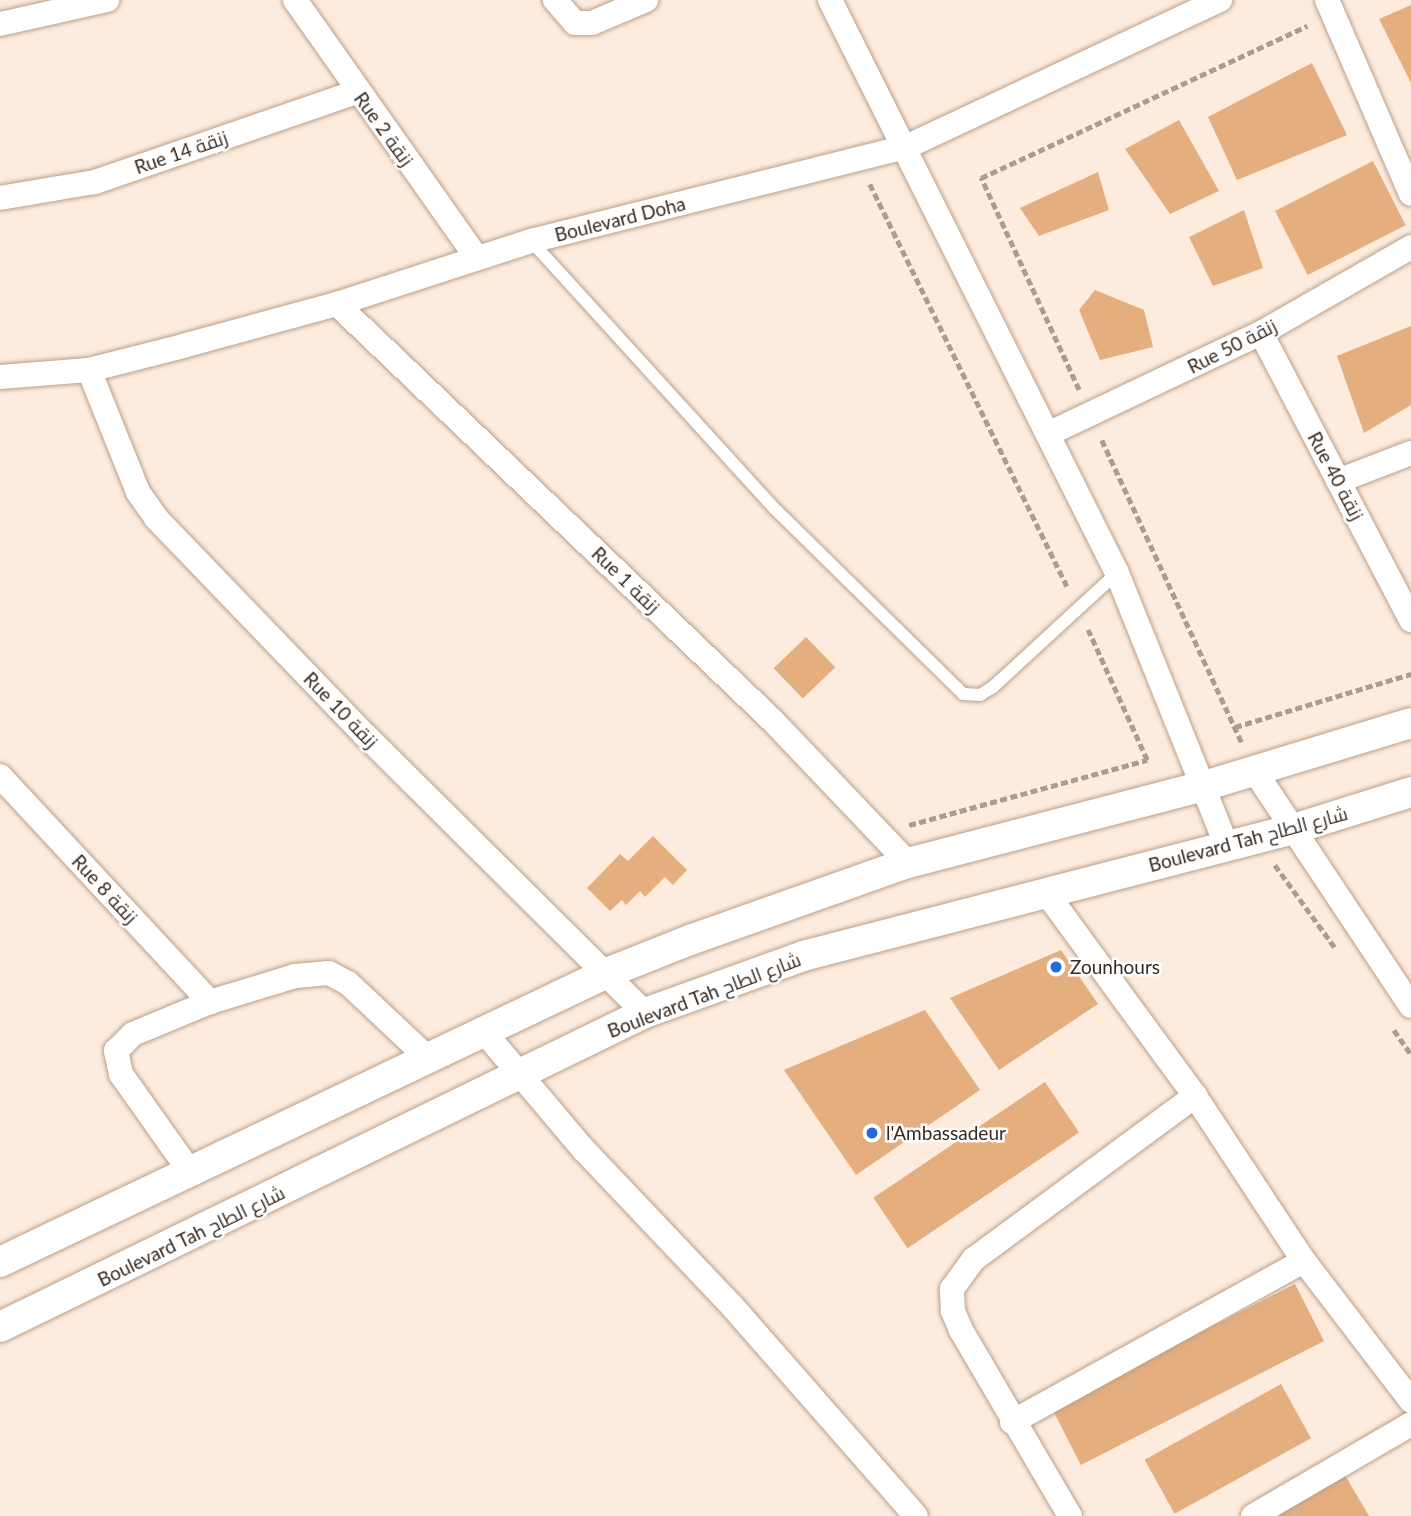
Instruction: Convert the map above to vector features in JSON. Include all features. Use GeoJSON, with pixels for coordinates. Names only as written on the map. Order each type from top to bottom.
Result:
{"type":"FeatureCollection","features":[{"type":"Feature","properties":{"kind":"street"},"geometry":{"type":"LineString","coordinates":[[0,24],[107,0]]}},
{"type":"Feature","properties":{"kind":"street","name":"Rue 2 زنقة"},"geometry":{"type":"LineString","coordinates":[[295,0],[357,92],[476,257]]}},
{"type":"Feature","properties":{"kind":"street"},"geometry":{"type":"LineString","coordinates":[[555,0],[575,23],[592,23],[646,0]]}},
{"type":"Feature","properties":{"kind":"street"},"geometry":{"type":"LineString","coordinates":[[830,0],[906,147],[1116,573],[1227,846]]}},
{"type":"Feature","properties":{"kind":"street","name":"Boulevard Doha"},"geometry":{"type":"LineString","coordinates":[[0,377],[89,370],[337,304],[531,241],[906,147],[1220,0]]}},
{"type":"Feature","properties":{"kind":"street"},"geometry":{"type":"LineString","coordinates":[[1330,7],[1411,194]]}},
{"type":"Feature","properties":{"kind":"street","name":"Rue 14 زنقة"},"geometry":{"type":"LineString","coordinates":[[0,198],[95,182],[357,92]]}},
{"type":"Feature","properties":{"kind":"street","name":"Rue 50 زنقة"},"geometry":{"type":"LineString","coordinates":[[1048,434],[1261,333],[1411,247]]}},
{"type":"Feature","properties":{"kind":"street","name":"Rue 1 زنقة"},"geometry":{"type":"LineString","coordinates":[[337,304],[771,719],[908,863]]}},
{"type":"Feature","properties":{"kind":"street","name":"Rue 40 زنقة"},"geometry":{"type":"LineString","coordinates":[[1261,333],[1411,620]]}},
{"type":"Feature","properties":{"kind":"street","name":"Rue 10 زنقة"},"geometry":{"type":"LineString","coordinates":[[89,370],[138,492],[156,518],[366,736],[645,1013]]}},
{"type":"Feature","properties":{"kind":"street"},"geometry":{"type":"LineString","coordinates":[[1338,481],[1411,453]]}},
{"type":"Feature","properties":{"kind":"street"},"geometry":{"type":"LineString","coordinates":[[0,1262],[430,1060],[607,973],[908,863],[1204,786],[1411,723]]}},
{"type":"Feature","properties":{"kind":"street"},"geometry":{"type":"LineString","coordinates":[[1254,770],[1290,830],[1411,1006]]}},
{"type":"Feature","properties":{"kind":"street","name":"Rue 8 زنقة"},"geometry":{"type":"LineString","coordinates":[[0,776],[210,1002]]}},
{"type":"Feature","properties":{"kind":"street","name":"Boulevard Tah شارع الطاح"},"geometry":{"type":"LineString","coordinates":[[0,1327],[219,1224],[519,1073],[645,1013],[803,956],[1045,891],[1290,830],[1411,792]]}},
{"type":"Feature","properties":{"kind":"street"},"geometry":{"type":"LineString","coordinates":[[1045,891],[1195,1096],[1304,1261],[1411,1401]]}},
{"type":"Feature","properties":{"kind":"street"},"geometry":{"type":"LineString","coordinates":[[191,1173],[126,1083],[116,1051],[133,1034],[210,1002],[295,976],[329,973],[348,983],[430,1060]]}},
{"type":"Feature","properties":{"kind":"street"},"geometry":{"type":"LineString","coordinates":[[485,1033],[916,1516]]}},
{"type":"Feature","properties":{"kind":"street"},"geometry":{"type":"LineString","coordinates":[[1070,1516],[1012,1422],[953,1311],[951,1299],[957,1279],[981,1253],[1195,1096]]}},
{"type":"Feature","properties":{"kind":"street"},"geometry":{"type":"LineString","coordinates":[[1012,1422],[1304,1261]]}},
{"type":"Feature","properties":{"kind":"street"},"geometry":{"type":"LineString","coordinates":[[1253,1516],[1411,1424]]}},
{"type":"Feature","properties":{"kind":"lane"},"geometry":{"type":"LineString","coordinates":[[531,241],[775,509],[956,689],[968,695],[985,692],[1116,573]]}},
{"type":"Feature","properties":{"kind":"path"},"geometry":{"type":"LineString","coordinates":[[1254,770],[981,178],[1330,7]]}},
{"type":"Feature","properties":{"kind":"path"},"geometry":{"type":"LineString","coordinates":[[858,161],[1078,608],[1147,760],[879,833]]}},
{"type":"Feature","properties":{"kind":"path"},"geometry":{"type":"LineString","coordinates":[[1234,727],[1411,674]]}},
{"type":"Feature","properties":{"kind":"building"},"geometry":{"type":"Polygon","coordinates":[[[1411,5],[1411,83],[1379,19],[1411,5]]]}},
{"type":"Feature","properties":{"kind":"building"},"geometry":{"type":"Polygon","coordinates":[[[1312,63],[1347,135],[1237,180],[1208,117],[1312,63]]]}},
{"type":"Feature","properties":{"kind":"building"},"geometry":{"type":"Polygon","coordinates":[[[1179,120],[1219,191],[1170,214],[1125,149],[1179,120]]]}},
{"type":"Feature","properties":{"kind":"building"},"geometry":{"type":"Polygon","coordinates":[[[1373,161],[1406,225],[1308,275],[1275,211],[1373,161]]]}},
{"type":"Feature","properties":{"kind":"building"},"geometry":{"type":"Polygon","coordinates":[[[1098,172],[1109,210],[1039,236],[1020,208],[1098,172]]]}},
{"type":"Feature","properties":{"kind":"building"},"geometry":{"type":"Polygon","coordinates":[[[1244,210],[1263,268],[1213,286],[1189,237],[1244,210]]]}},
{"type":"Feature","properties":{"kind":"building"},"geometry":{"type":"Polygon","coordinates":[[[1095,290],[1144,310],[1153,347],[1100,360],[1079,310],[1095,290]]]}},
{"type":"Feature","properties":{"kind":"building"},"geometry":{"type":"Polygon","coordinates":[[[1411,326],[1411,405],[1364,433],[1337,356],[1411,326]]]}},
{"type":"Feature","properties":{"kind":"building"},"geometry":{"type":"Polygon","coordinates":[[[806,637],[835,667],[803,698],[774,668],[806,637]]]}},
{"type":"Feature","properties":{"kind":"building"},"geometry":{"type":"Polygon","coordinates":[[[653,836],[687,870],[673,885],[665,877],[645,897],[640,891],[626,905],[622,900],[610,911],[587,888],[620,854],[628,861],[653,836]]]}},
{"type":"Feature","properties":{"kind":"building"},"geometry":{"type":"Polygon","coordinates":[[[1061,950],[1098,1004],[999,1070],[950,998],[1061,950]]]}},
{"type":"Feature","properties":{"kind":"building","name":"l'Ambassadeur"},"geometry":{"type":"Polygon","coordinates":[[[925,1010],[980,1090],[856,1175],[784,1070],[925,1010]]]}},
{"type":"Feature","properties":{"kind":"building"},"geometry":{"type":"Polygon","coordinates":[[[1045,1082],[1079,1133],[907,1248],[873,1198],[1045,1082]]]}},
{"type":"Feature","properties":{"kind":"building"},"geometry":{"type":"Polygon","coordinates":[[[1295,1284],[1324,1341],[1081,1465],[1052,1408],[1295,1284]]]}},
{"type":"Feature","properties":{"kind":"building"},"geometry":{"type":"Polygon","coordinates":[[[1281,1384],[1311,1438],[1175,1514],[1145,1460],[1281,1384]]]}},
{"type":"Feature","properties":{"kind":"building"},"geometry":{"type":"Polygon","coordinates":[[[1342,1470],[1369,1516],[1263,1516],[1342,1470]]]}},
{"type":"Feature","properties":{"kind":"place","name":"Zounhours"},"geometry":{"type":"Point","coordinates":[1056,967]}},
{"type":"Feature","properties":{"kind":"place","name":"l'Ambassadeur"},"geometry":{"type":"Point","coordinates":[872,1133]}}]}
